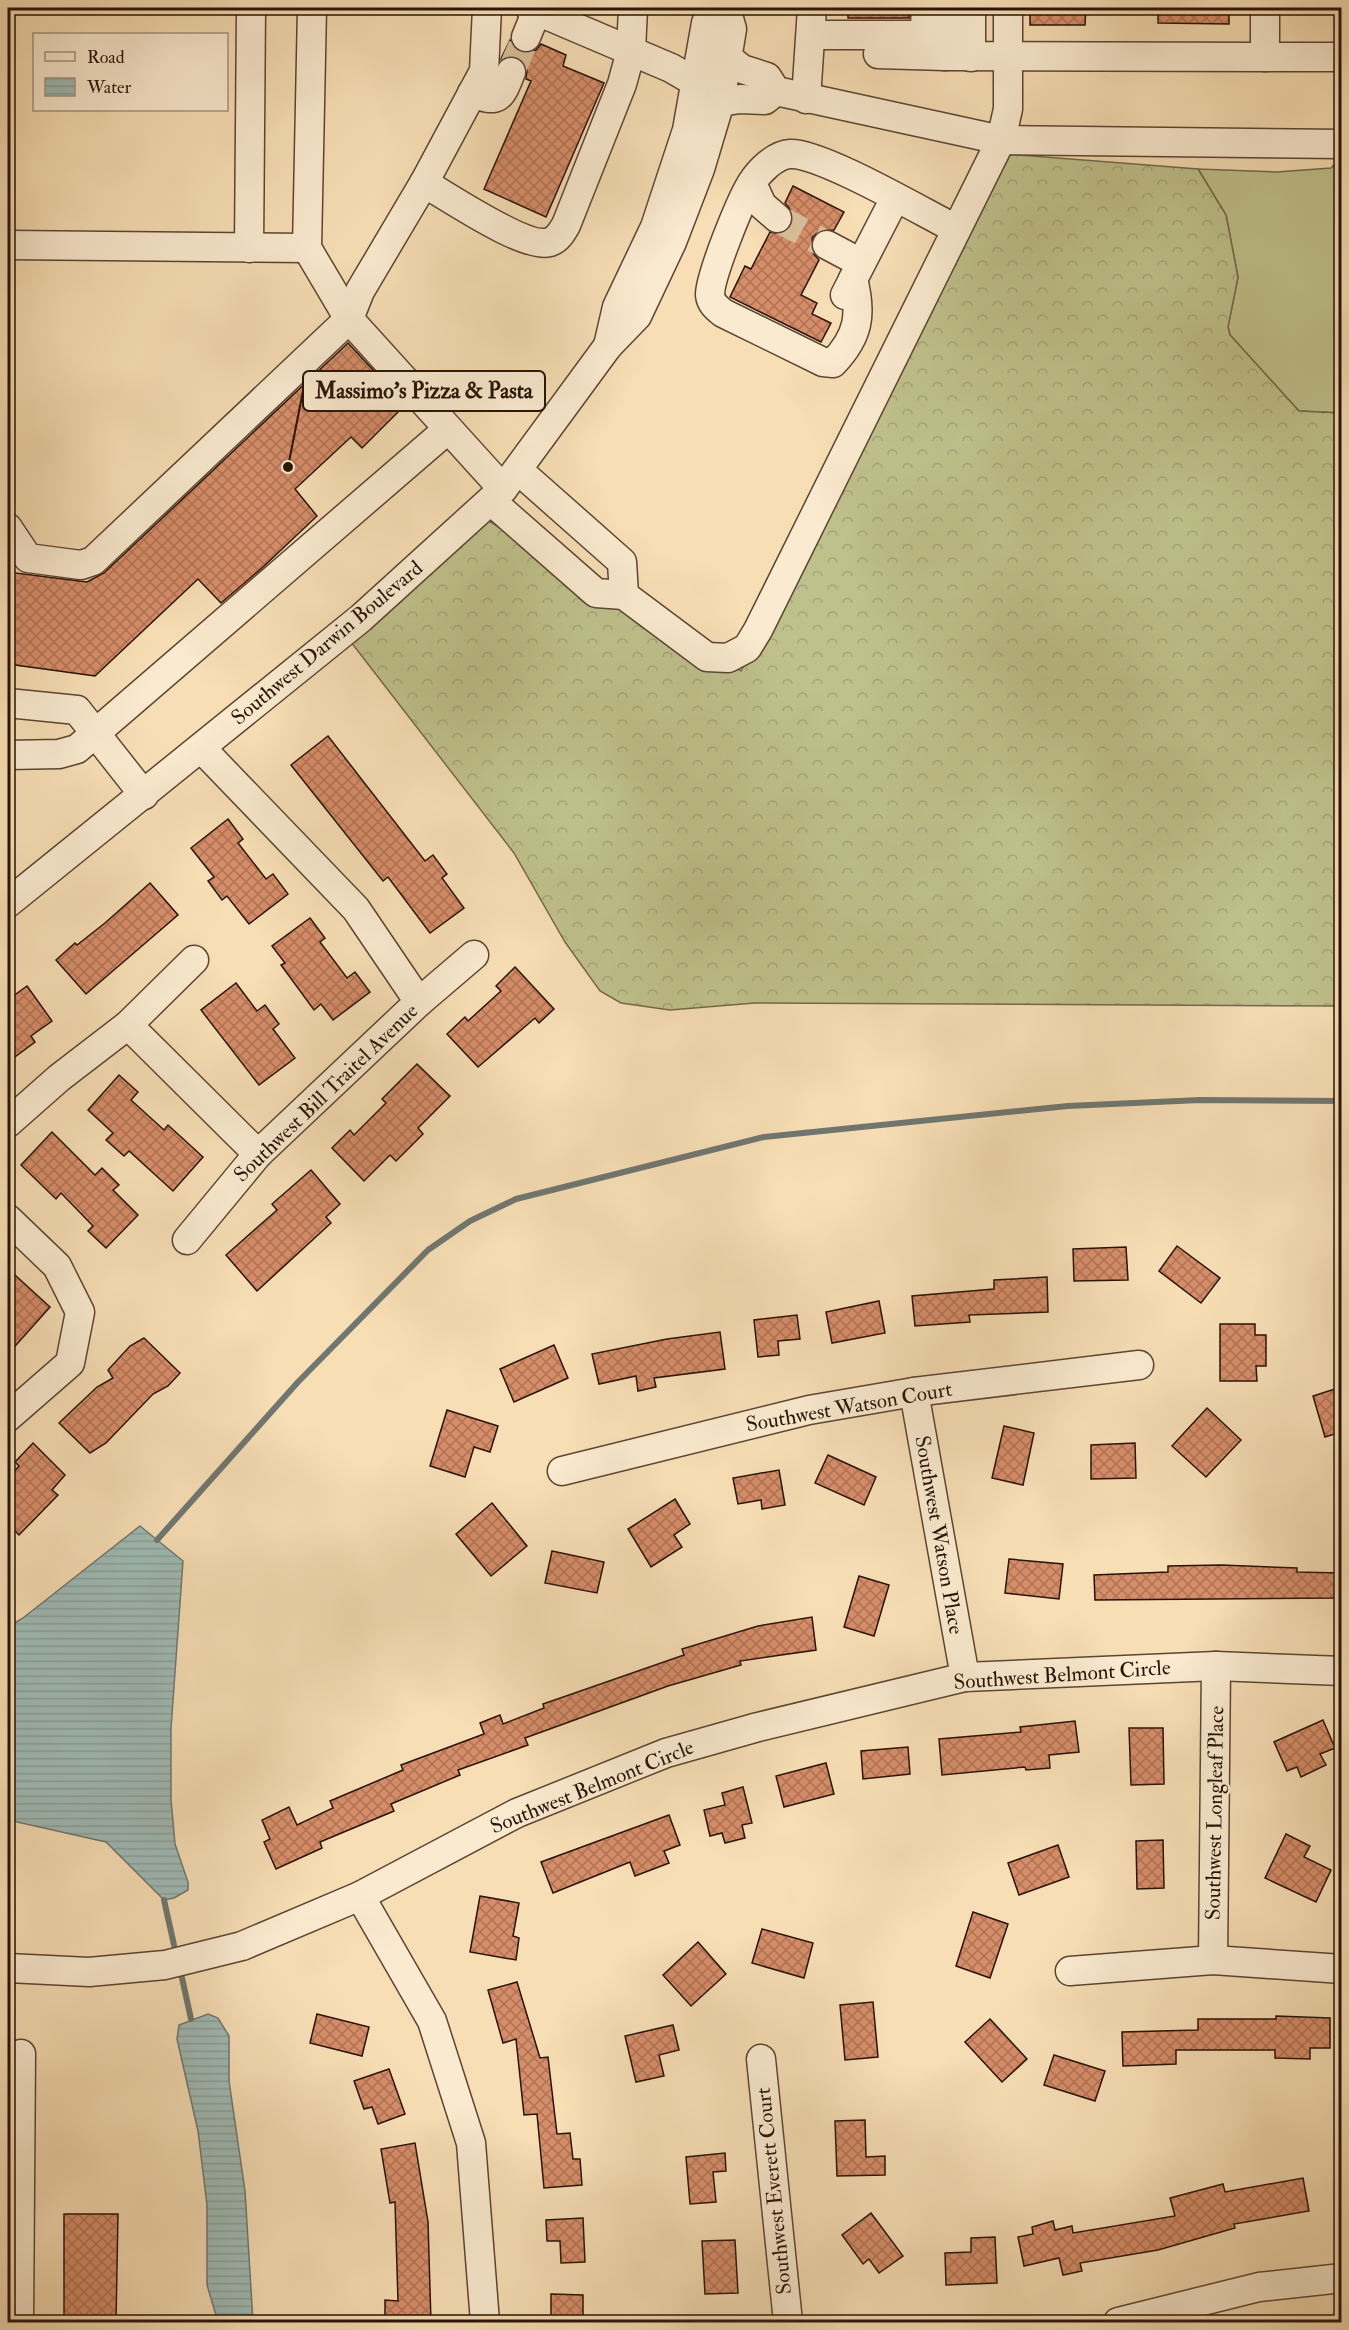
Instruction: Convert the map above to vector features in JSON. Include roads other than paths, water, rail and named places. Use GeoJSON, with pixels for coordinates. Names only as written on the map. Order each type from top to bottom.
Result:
{"type":"FeatureCollection","features":[{"type":"Feature","properties":{"kind":"street"},"geometry":{"type":"LineString","coordinates":[[249,248],[251,8]]}},
{"type":"Feature","properties":{"kind":"street"},"geometry":{"type":"LineString","coordinates":[[312,8],[307,248],[349,320],[447,430],[504,486],[596,593],[624,595],[707,657],[728,658],[747,648],[758,630],[1001,140],[1008,109],[1008,8]]}},
{"type":"Feature","properties":{"kind":"street"},"geometry":{"type":"LineString","coordinates":[[8,528],[28,558],[81,565],[93,561],[349,320],[360,291],[424,183],[484,71],[487,8]]}},
{"type":"Feature","properties":{"kind":"street"},"geometry":{"type":"LineString","coordinates":[[526,37],[535,8],[697,83]]}},
{"type":"Feature","properties":{"kind":"street"},"geometry":{"type":"LineString","coordinates":[[424,183],[524,240],[539,243],[553,241],[566,225],[615,107],[631,51],[633,8]]}},
{"type":"Feature","properties":{"kind":"street","name":"Southwest Darwin Boulevard"},"geometry":{"type":"LineString","coordinates":[[608,346],[617,307],[655,227],[687,130],[706,23],[715,8]]}},
{"type":"Feature","properties":{"kind":"street","name":"Southwest Darwin Boulevard"},"geometry":{"type":"LineString","coordinates":[[8,903],[202,749],[361,618],[504,486],[608,346],[637,316],[672,243],[720,102],[732,29],[726,8]]}},
{"type":"Feature","properties":{"kind":"street"},"geometry":{"type":"LineString","coordinates":[[811,32],[914,35],[921,33],[925,26],[926,8]]}},
{"type":"Feature","properties":{"kind":"street"},"geometry":{"type":"LineString","coordinates":[[946,8],[958,57]]}},
{"type":"Feature","properties":{"kind":"street"},"geometry":{"type":"LineString","coordinates":[[958,57],[971,8]]}},
{"type":"Feature","properties":{"kind":"street"},"geometry":{"type":"LineString","coordinates":[[1265,8],[1265,57]]}},
{"type":"Feature","properties":{"kind":"street"},"geometry":{"type":"LineString","coordinates":[[811,32],[958,57],[1341,57]]}},
{"type":"Feature","properties":{"kind":"street"},"geometry":{"type":"LineString","coordinates":[[806,99],[811,32]]}},
{"type":"Feature","properties":{"kind":"street"},"geometry":{"type":"LineString","coordinates":[[728,58],[742,69],[767,76],[776,91],[1001,140],[1341,144]]}},
{"type":"Feature","properties":{"kind":"street"},"geometry":{"type":"LineString","coordinates":[[472,93],[488,99],[496,98],[501,94],[511,72]]}},
{"type":"Feature","properties":{"kind":"street"},"geometry":{"type":"LineString","coordinates":[[720,102],[740,99],[765,100],[776,91]]}},
{"type":"Feature","properties":{"kind":"street"},"geometry":{"type":"LineString","coordinates":[[827,245],[852,282],[859,301],[859,317],[845,347],[833,363],[823,362],[723,313],[714,306],[710,298],[715,271],[752,183],[782,155],[801,154],[825,162],[956,229]]}},
{"type":"Feature","properties":{"kind":"street"},"geometry":{"type":"LineString","coordinates":[[752,183],[762,205],[777,218]]}},
{"type":"Feature","properties":{"kind":"street"},"geometry":{"type":"LineString","coordinates":[[852,282],[895,198]]}},
{"type":"Feature","properties":{"kind":"street"},"geometry":{"type":"LineString","coordinates":[[8,245],[307,248]]}},
{"type":"Feature","properties":{"kind":"street"},"geometry":{"type":"LineString","coordinates":[[845,347],[887,370]]}},
{"type":"Feature","properties":{"kind":"street"},"geometry":{"type":"LineString","coordinates":[[8,755],[59,754],[77,749],[447,430]]}},
{"type":"Feature","properties":{"kind":"street"},"geometry":{"type":"LineString","coordinates":[[504,486],[622,562],[624,595]]}},
{"type":"Feature","properties":{"kind":"street"},"geometry":{"type":"LineString","coordinates":[[8,703],[76,710],[144,795]]}},
{"type":"Feature","properties":{"kind":"street"},"geometry":{"type":"LineString","coordinates":[[202,749],[356,909],[418,1002]]}},
{"type":"Feature","properties":{"kind":"street","name":"Southwest Bill Traitel Avenue"},"geometry":{"type":"LineString","coordinates":[[187,1240],[258,1154],[418,1002],[474,956]]}},
{"type":"Feature","properties":{"kind":"street"},"geometry":{"type":"LineString","coordinates":[[8,1123],[59,1078],[128,1025],[194,960]]}},
{"type":"Feature","properties":{"kind":"street"},"geometry":{"type":"LineString","coordinates":[[128,1025],[258,1154]]}},
{"type":"Feature","properties":{"kind":"street"},"geometry":{"type":"LineString","coordinates":[[8,1219],[57,1266],[80,1312],[70,1363],[8,1416]]}},
{"type":"Feature","properties":{"kind":"street","name":"Southwest Watson Court"},"geometry":{"type":"LineString","coordinates":[[562,1471],[809,1410],[914,1392],[1139,1365]]}},
{"type":"Feature","properties":{"kind":"street","name":"Southwest Watson Place"},"geometry":{"type":"LineString","coordinates":[[914,1392],[965,1677]]}},
{"type":"Feature","properties":{"kind":"street","name":"Southwest Belmont Circle"},"geometry":{"type":"LineString","coordinates":[[8,1968],[89,1972],[165,1965],[242,1946],[360,1896],[517,1814],[666,1754],[758,1727],[965,1677],[1216,1666],[1341,1671]]}},
{"type":"Feature","properties":{"kind":"street","name":"Southwest Longleaf Place"},"geometry":{"type":"LineString","coordinates":[[1213,1960],[1216,1666]]}},
{"type":"Feature","properties":{"kind":"street"},"geometry":{"type":"LineString","coordinates":[[360,1896],[432,2021],[471,2143],[485,2322]]}},
{"type":"Feature","properties":{"kind":"street"},"geometry":{"type":"LineString","coordinates":[[1070,1971],[1213,1960],[1341,1969]]}},
{"type":"Feature","properties":{"kind":"street"},"geometry":{"type":"LineString","coordinates":[[19,2322],[14,2175],[21,2054]]}},
{"type":"Feature","properties":{"kind":"street","name":"Southwest Everett Court"},"geometry":{"type":"LineString","coordinates":[[761,2059],[788,2322]]}},
{"type":"Feature","properties":{"kind":"street"},"geometry":{"type":"LineString","coordinates":[[1118,2322],[1259,2287],[1341,2278]]}},
{"type":"Feature","properties":{"kind":"water"},"geometry":{"type":"Polygon","coordinates":[[[140,1526],[183,1561],[171,1728],[171,1800],[175,1844],[188,1882],[188,1890],[174,1898],[164,1900],[106,1842],[8,1820],[8,1627],[23,1618],[140,1526]]]}},
{"type":"Feature","properties":{"kind":"water"},"geometry":{"type":"Polygon","coordinates":[[[208,2014],[218,2018],[229,2036],[229,2081],[245,2191],[253,2322],[218,2322],[207,2285],[207,2205],[198,2131],[177,2039],[179,2025],[208,2014]]]}},
{"type":"Feature","properties":{"kind":"waterway"},"geometry":{"type":"LineString","coordinates":[[157,1540],[298,1382],[428,1250],[470,1221],[516,1199],[764,1137],[1068,1106],[1200,1100],[1342,1101]]}},
{"type":"Feature","properties":{"kind":"waterway"},"geometry":{"type":"LineString","coordinates":[[164,1900],[174,1945]]}},
{"type":"Feature","properties":{"kind":"waterway"},"geometry":{"type":"LineString","coordinates":[[182,1978],[191,2019]]}},
{"type":"Feature","properties":{"kind":"tunnel"},"geometry":{"type":"LineString","coordinates":[[511,72],[526,37]]}},
{"type":"Feature","properties":{"kind":"tunnel"},"geometry":{"type":"LineString","coordinates":[[777,218],[827,245]]}},
{"type":"Feature","properties":{"kind":"place","name":"Massimo's Pizza & Pasta"},"geometry":{"type":"Point","coordinates":[288,467]}}]}
